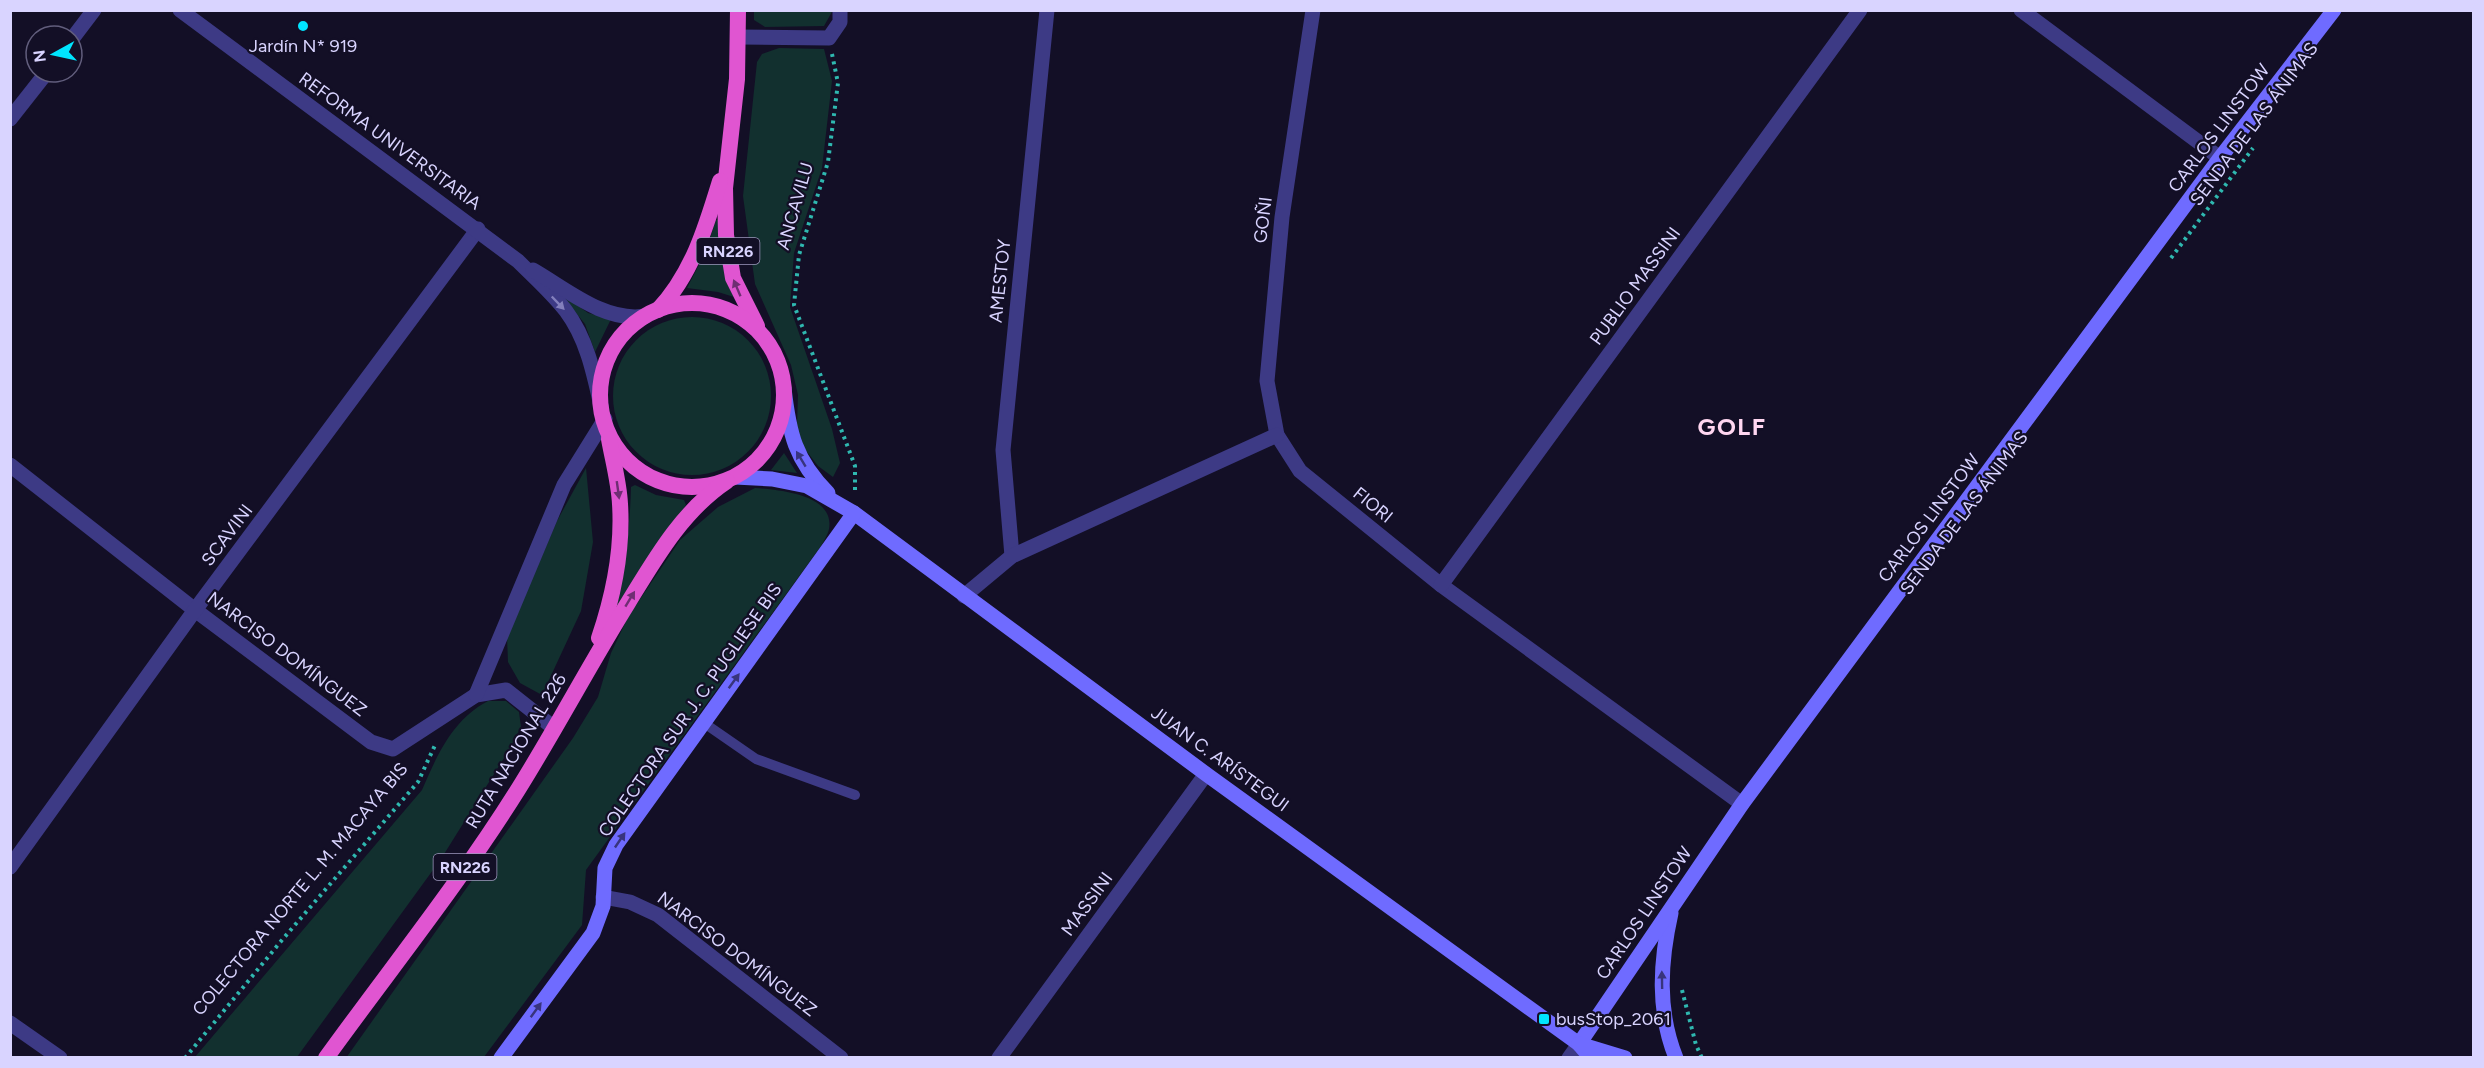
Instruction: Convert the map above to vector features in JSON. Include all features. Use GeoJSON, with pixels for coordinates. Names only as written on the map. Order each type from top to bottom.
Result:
{"type":"FeatureCollection","features":[{"type":"Feature","properties":{"kind":"highway","name":"RUTA NACIONAL 226"},"geometry":{"type":"LineString","coordinates":[[589,667],[610,603],[619,560],[620,503],[605,419],[602,380],[610,354],[625,332],[652,313],[678,286],[710,219],[727,154],[733,117],[739,38],[738,10]]}},
{"type":"Feature","properties":{"kind":"highway","name":"RUTA NACIONAL 226"},"geometry":{"type":"LineString","coordinates":[[326,1058],[519,788],[589,667],[668,540],[707,496],[759,459],[774,438],[782,414],[784,388],[778,362],[740,297],[733,278],[726,235],[727,154]]}},
{"type":"Feature","properties":{"kind":"highway","name":"RUTA NACIONAL 226"},"geometry":{"type":"LineString","coordinates":[[652,313],[681,303],[705,304],[728,310],[748,322],[765,339]]}},
{"type":"Feature","properties":{"kind":"highway","name":"RUTA NACIONAL 226"},"geometry":{"type":"LineString","coordinates":[[605,419],[620,452],[637,469],[658,481],[681,487],[704,487],[731,479]]}},
{"type":"Feature","properties":{"kind":"main road","name":"CARLOS LINSTOW"},"geometry":{"type":"LineString","coordinates":[[1579,1044],[1742,804],[2220,158],[2334,10]]}},
{"type":"Feature","properties":{"kind":"main road","name":"JUAN C. ARÍSTEGUI"},"geometry":{"type":"LineString","coordinates":[[784,388],[789,427],[798,454],[819,484],[838,503]]}},
{"type":"Feature","properties":{"kind":"main road","name":"JUAN C. ARÍSTEGUI"},"geometry":{"type":"LineString","coordinates":[[731,479],[795,483],[807,486],[854,513],[1206,774],[1579,1044]]}},
{"type":"Feature","properties":{"kind":"main road","name":"COLECTORA SUR J. C. PUGLIESE BIS"},"geometry":{"type":"LineString","coordinates":[[501,1058],[593,933],[601,914],[605,868],[610,856],[854,513]]}},
{"type":"Feature","properties":{"kind":"main road"},"geometry":{"type":"LineString","coordinates":[[1673,905],[1663,954],[1661,978],[1666,1029],[1676,1058]]}},
{"type":"Feature","properties":{"kind":"main road"},"geometry":{"type":"LineString","coordinates":[[1579,1044],[1591,1058]]}},
{"type":"Feature","properties":{"kind":"main road"},"geometry":{"type":"LineString","coordinates":[[1579,1044],[1625,1058]]}},
{"type":"Feature","properties":{"kind":"street"},"geometry":{"type":"LineString","coordinates":[[83,24],[94,10]]}},
{"type":"Feature","properties":{"kind":"street","name":"REFORMA UNIVERSITARIA"},"geometry":{"type":"LineString","coordinates":[[180,10],[518,261],[604,310],[631,317],[652,313]]}},
{"type":"Feature","properties":{"kind":"street"},"geometry":{"type":"LineString","coordinates":[[739,38],[829,38],[840,22],[840,10]]}},
{"type":"Feature","properties":{"kind":"street","name":"AMESTOY"},"geometry":{"type":"LineString","coordinates":[[1012,556],[1003,450],[1047,10]]}},
{"type":"Feature","properties":{"kind":"street","name":"GOÑI"},"geometry":{"type":"LineString","coordinates":[[1277,435],[1267,381],[1282,217],[1313,10]]}},
{"type":"Feature","properties":{"kind":"street","name":"PUBLIO MASSINI"},"geometry":{"type":"LineString","coordinates":[[1441,585],[1860,10]]}},
{"type":"Feature","properties":{"kind":"street"},"geometry":{"type":"LineString","coordinates":[[2021,10],[2220,158]]}},
{"type":"Feature","properties":{"kind":"street"},"geometry":{"type":"LineString","coordinates":[[10,119],[37,84]]}},
{"type":"Feature","properties":{"kind":"street","name":"SCAVINI"},"geometry":{"type":"LineString","coordinates":[[10,867],[195,610],[478,230]]}},
{"type":"Feature","properties":{"kind":"street","name":"REFORMA UNIVERSITARIA"},"geometry":{"type":"LineString","coordinates":[[518,261],[566,311],[576,327],[592,365],[605,419]]}},
{"type":"Feature","properties":{"kind":"street"},"geometry":{"type":"LineString","coordinates":[[476,695],[564,485],[605,419]]}},
{"type":"Feature","properties":{"kind":"street"},"geometry":{"type":"LineString","coordinates":[[964,596],[1012,556],[1277,435]]}},
{"type":"Feature","properties":{"kind":"street","name":"FIORI"},"geometry":{"type":"LineString","coordinates":[[1277,435],[1300,471],[1441,585],[1742,804]]}},
{"type":"Feature","properties":{"kind":"street","name":"NARCISO DOMÍNGUEZ"},"geometry":{"type":"LineString","coordinates":[[10,465],[195,610],[371,742],[393,749],[476,695],[506,690],[554,728]]}},
{"type":"Feature","properties":{"kind":"street","name":"MASSINI"},"geometry":{"type":"LineString","coordinates":[[999,1058],[1206,774]]}},
{"type":"Feature","properties":{"kind":"street","name":"NARCISO DOMÍNGUEZ"},"geometry":{"type":"LineString","coordinates":[[603,897],[630,902],[658,915],[841,1058]]}},
{"type":"Feature","properties":{"kind":"street"},"geometry":{"type":"LineString","coordinates":[[10,1023],[60,1058]]}},
{"type":"Feature","properties":{"kind":"street","name":"CARLOS LINSTOW"},"geometry":{"type":"LineString","coordinates":[[1569,1058],[1579,1044]]}},
{"type":"Feature","properties":{"kind":"lane"},"geometry":{"type":"LineString","coordinates":[[704,723],[756,759],[855,795]]}},
{"type":"Feature","properties":{"kind":"path","name":"ANCAVILU"},"geometry":{"type":"LineString","coordinates":[[829,38],[838,83],[828,162],[799,255],[794,305],[855,466],[854,513]]}},
{"type":"Feature","properties":{"kind":"path","name":"SENDA DE LAS ÁNIMAS"},"geometry":{"type":"LineString","coordinates":[[2169,261],[2255,145]]}},
{"type":"Feature","properties":{"kind":"path","name":"COLECTORA NORTE L. M. MACAYA BIS"},"geometry":{"type":"LineString","coordinates":[[185,1058],[282,940],[418,782],[437,740]]}},
{"type":"Feature","properties":{"kind":"path"},"geometry":{"type":"LineString","coordinates":[[1680,984],[1696,1045],[1702,1058]]}},
{"type":"Feature","properties":{"kind":"green space"},"geometry":{"type":"Polygon","coordinates":[[[833,10],[824,26],[765,27],[754,20],[754,11],[833,10]]]}},
{"type":"Feature","properties":{"kind":"green space"},"geometry":{"type":"Polygon","coordinates":[[[779,48],[824,49],[832,81],[822,168],[794,253],[790,307],[832,429],[840,463],[833,477],[818,466],[801,444],[797,425],[798,395],[791,365],[755,284],[743,196],[757,62],[762,54],[779,48]]]}},
{"type":"Feature","properties":{"kind":"green space"},"geometry":{"type":"Polygon","coordinates":[[[716,220],[720,220],[724,272],[734,297],[718,292],[687,288],[705,253],[716,220]]]}},
{"type":"Feature","properties":{"kind":"green space"},"geometry":{"type":"Polygon","coordinates":[[[560,293],[588,313],[611,319],[595,352],[585,324],[560,293]]]}},
{"type":"Feature","properties":{"kind":"green space"},"geometry":{"type":"Polygon","coordinates":[[[692,317],[722,323],[736,330],[748,340],[758,352],[765,366],[771,396],[765,426],[758,440],[748,452],[736,462],[722,469],[692,475],[662,469],[648,462],[636,452],[626,440],[619,426],[613,396],[619,366],[626,352],[636,340],[648,330],[662,323],[692,317]]]}},
{"type":"Feature","properties":{"kind":"green space"},"geometry":{"type":"Polygon","coordinates":[[[784,453],[797,473],[771,470],[784,453]]]}},
{"type":"Feature","properties":{"kind":"green space"},"geometry":{"type":"Polygon","coordinates":[[[586,468],[593,542],[581,611],[542,695],[520,683],[508,662],[507,637],[557,521],[586,468]]]}},
{"type":"Feature","properties":{"kind":"green space"},"geometry":{"type":"Polygon","coordinates":[[[635,485],[656,495],[684,500],[686,505],[655,547],[618,606],[615,604],[626,546],[631,487],[635,485]]]}},
{"type":"Feature","properties":{"kind":"green space"},"geometry":{"type":"Polygon","coordinates":[[[755,488],[777,490],[814,501],[823,508],[828,517],[828,533],[821,546],[586,870],[582,925],[484,1057],[346,1058],[573,738],[598,697],[611,653],[628,617],[680,540],[718,507],[755,488]]]}},
{"type":"Feature","properties":{"kind":"green space"},"geometry":{"type":"Polygon","coordinates":[[[488,701],[506,701],[519,712],[521,727],[509,750],[441,859],[297,1057],[195,1057],[422,790],[440,751],[456,728],[465,718],[488,701]]]}},
{"type":"Feature","properties":{"kind":"place","name":"Jardín N* 919"},"geometry":{"type":"Point","coordinates":[303,26]}},
{"type":"Feature","properties":{"kind":"place","name":"busStop_2061"},"geometry":{"type":"Point","coordinates":[1544,1019]}},
{"type":"Feature","properties":{"kind":"district","name":"GOLF"},"geometry":{"type":"Point","coordinates":[1732,427]}}]}
